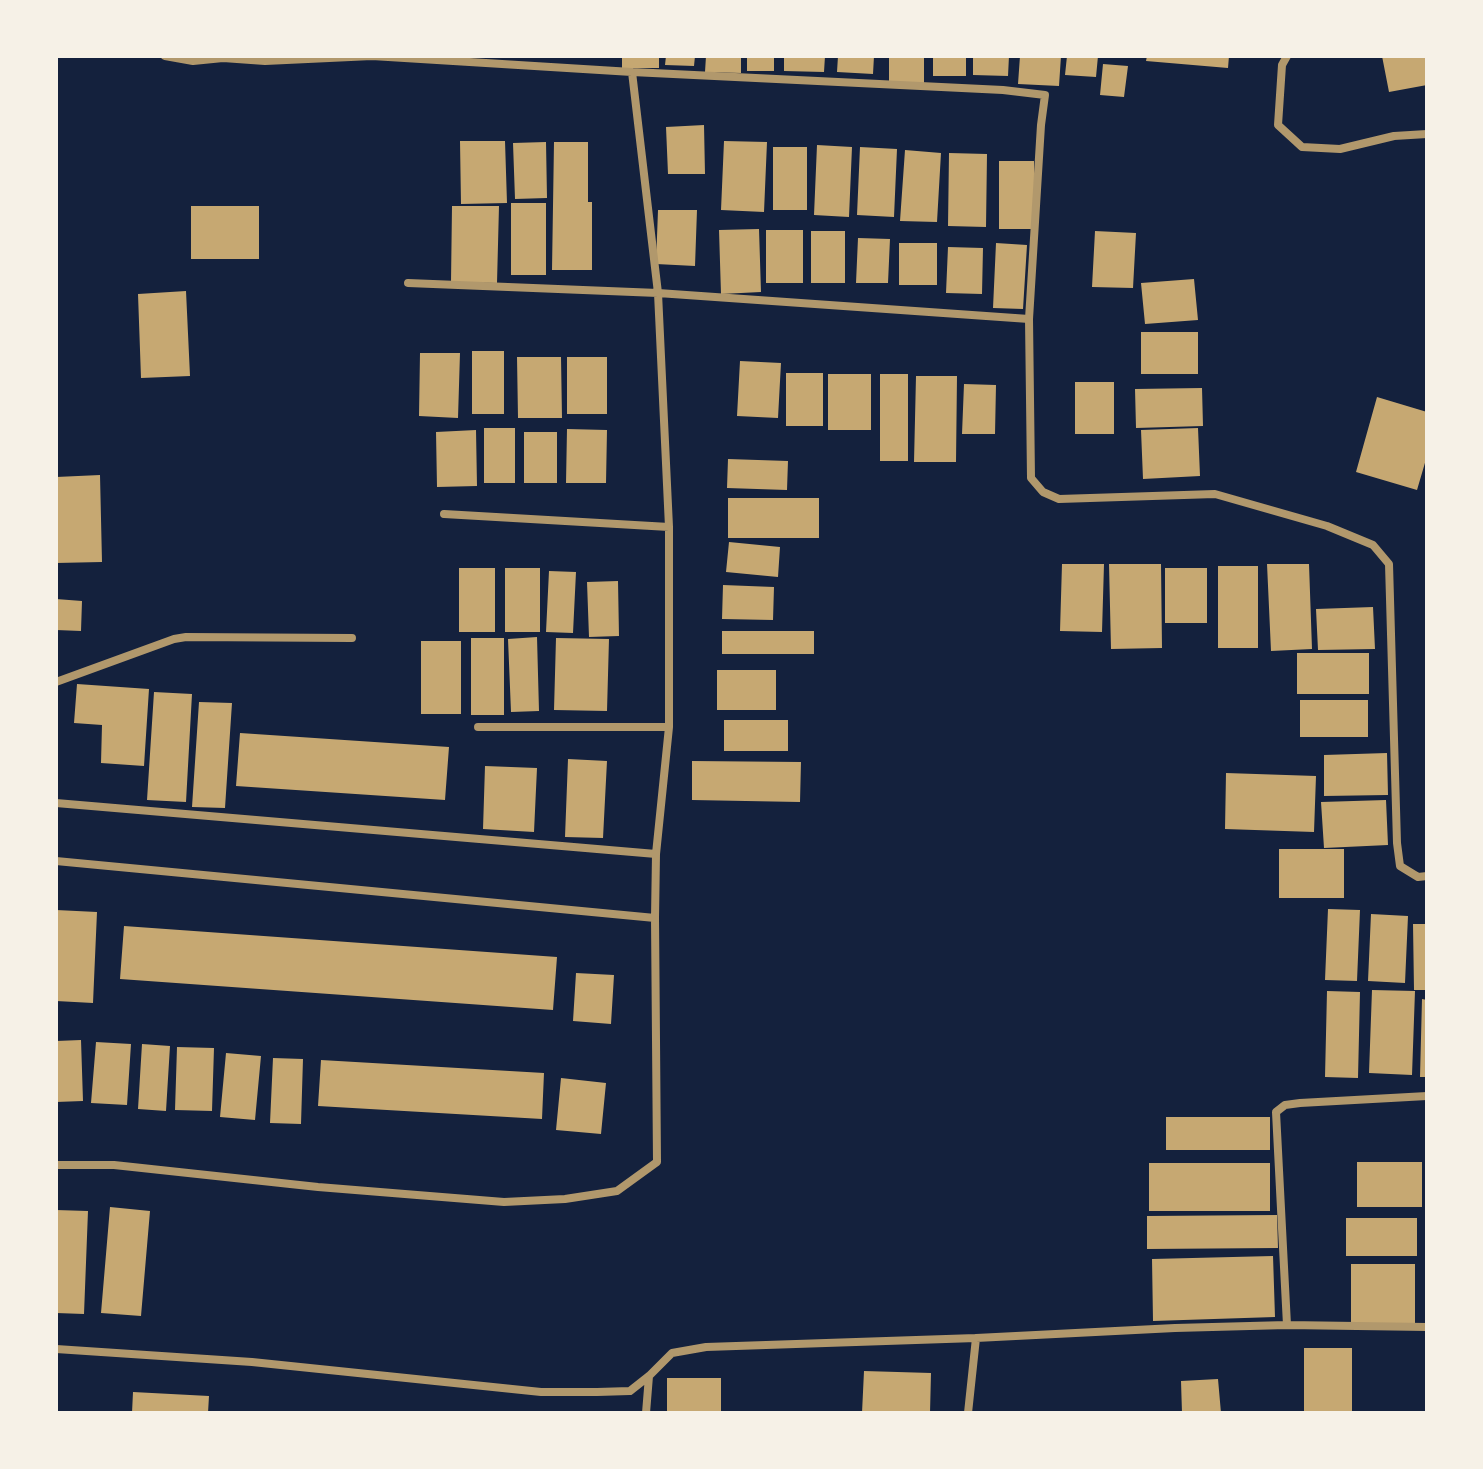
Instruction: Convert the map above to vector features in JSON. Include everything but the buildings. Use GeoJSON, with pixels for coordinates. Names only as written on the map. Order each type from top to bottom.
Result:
{"type":"FeatureCollection","features":[{"type":"Feature","properties":{"kind":"street"},"geometry":{"type":"LineString","coordinates":[[165,56],[193,61],[372,56],[1003,90],[1045,95],[1029,319],[1031,478],[1043,492],[1059,499],[1215,494],[1327,526],[1373,545],[1389,564],[1400,866],[1418,877],[1427,876]]}},
{"type":"Feature","properties":{"kind":"street"},"geometry":{"type":"LineString","coordinates":[[1287,56],[1282,65],[1278,125],[1302,147],[1340,149],[1394,136],[1427,134]]}},
{"type":"Feature","properties":{"kind":"street"},"geometry":{"type":"LineString","coordinates":[[56,1165],[114,1165],[318,1187],[504,1202],[565,1199],[617,1191],[657,1162],[656,854],[669,727],[669,527],[658,293],[632,72]]}},
{"type":"Feature","properties":{"kind":"street"},"geometry":{"type":"LineString","coordinates":[[408,283],[658,293],[1029,319]]}},
{"type":"Feature","properties":{"kind":"street"},"geometry":{"type":"LineString","coordinates":[[444,514],[669,527]]}},
{"type":"Feature","properties":{"kind":"street"},"geometry":{"type":"LineString","coordinates":[[56,682],[186,637],[352,638]]}},
{"type":"Feature","properties":{"kind":"street"},"geometry":{"type":"LineString","coordinates":[[478,727],[669,727]]}},
{"type":"Feature","properties":{"kind":"street"},"geometry":{"type":"LineString","coordinates":[[56,803],[656,854]]}},
{"type":"Feature","properties":{"kind":"street"},"geometry":{"type":"LineString","coordinates":[[56,861],[655,918]]}},
{"type":"Feature","properties":{"kind":"street"},"geometry":{"type":"LineString","coordinates":[[1287,1325],[1276,1112],[1285,1105],[1300,1103],[1427,1096]]}},
{"type":"Feature","properties":{"kind":"street"},"geometry":{"type":"LineString","coordinates":[[56,1349],[252,1362],[541,1392],[630,1391],[672,1353],[706,1347],[1175,1328],[1287,1325],[1427,1327]]}},
{"type":"Feature","properties":{"kind":"street"},"geometry":{"type":"LineString","coordinates":[[968,1413],[976,1338]]}},
{"type":"Feature","properties":{"kind":"street"},"geometry":{"type":"LineString","coordinates":[[646,1413],[649,1376]]}}]}
